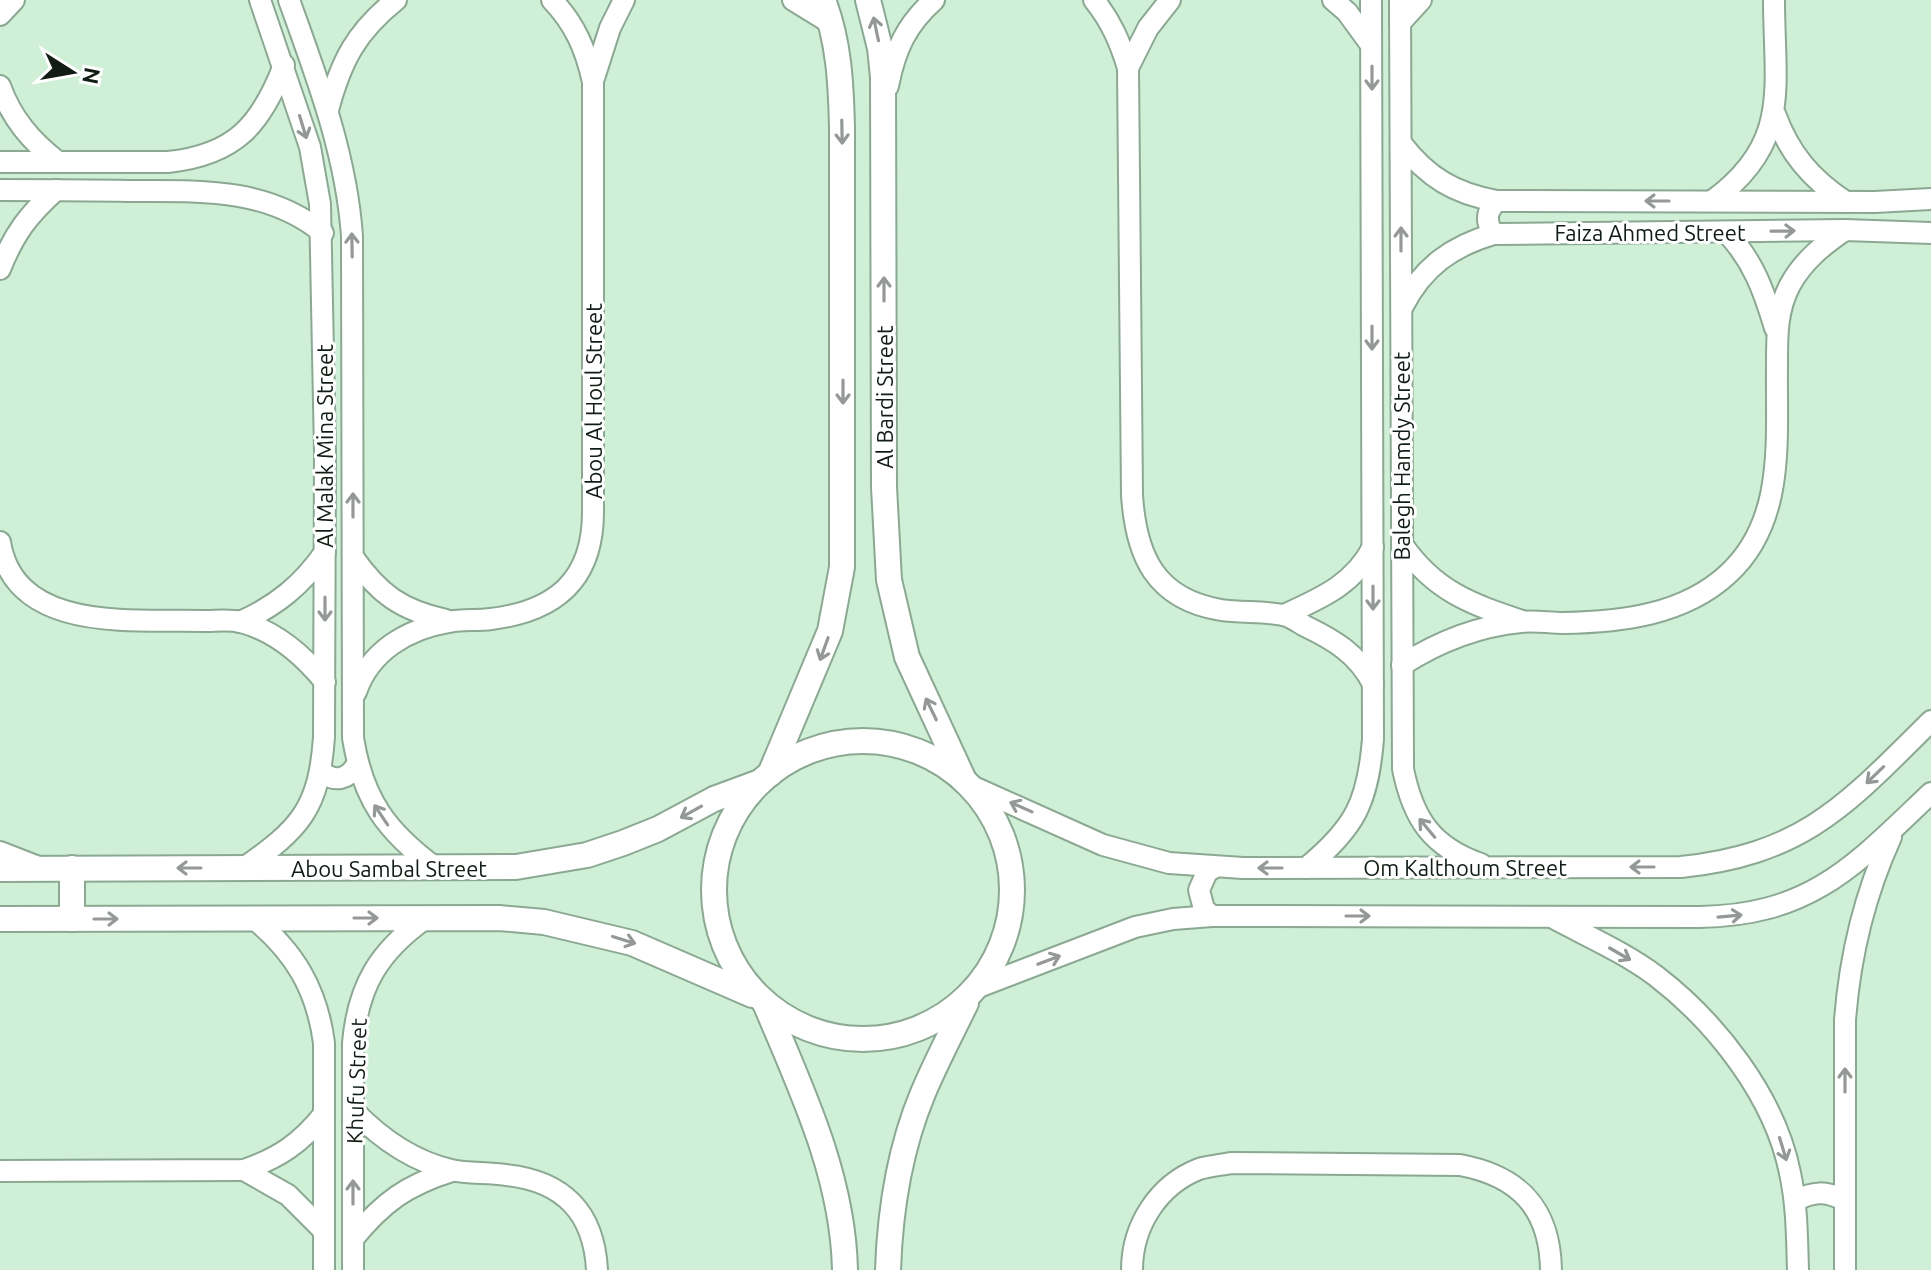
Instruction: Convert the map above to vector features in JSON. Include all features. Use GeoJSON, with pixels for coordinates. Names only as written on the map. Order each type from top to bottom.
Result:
{"type":"FeatureCollection","features":[{"type":"Feature","properties":{"kind":"street"},"geometry":{"type":"LineString","coordinates":[[0,15],[14,0]]}},
{"type":"Feature","properties":{"kind":"street","name":"Al Malak Mina Street"},"geometry":{"type":"LineString","coordinates":[[289,0],[328,110],[345,172],[352,236],[353,738],[357,764],[365,788],[385,822],[412,850],[436,868]]}},
{"type":"Feature","properties":{"kind":"street"},"geometry":{"type":"LineString","coordinates":[[328,110],[336,78],[350,48],[370,22],[396,0]]}},
{"type":"Feature","properties":{"kind":"street","name":"Abou Al Houl Street"},"geometry":{"type":"LineString","coordinates":[[353,700],[362,675],[377,655],[399,639],[450,621],[489,619],[541,607],[561,594],[578,576],[588,554],[593,521],[593,82],[577,33],[552,0]]}},
{"type":"Feature","properties":{"kind":"street","name":"Abou Al Houl Street"},"geometry":{"type":"LineString","coordinates":[[593,82],[610,28],[624,0]]}},
{"type":"Feature","properties":{"kind":"street"},"geometry":{"type":"LineString","coordinates":[[793,0],[832,24]]}},
{"type":"Feature","properties":{"kind":"street","name":"Al Bardi Street"},"geometry":{"type":"LineString","coordinates":[[766,777],[819,663],[830,631],[841,578],[841,86],[832,24],[823,0]]}},
{"type":"Feature","properties":{"kind":"street","name":"Al Bardi Street"},"geometry":{"type":"LineString","coordinates":[[868,0],[880,48],[884,106],[884,487],[889,580],[907,657],[965,782]]}},
{"type":"Feature","properties":{"kind":"street"},"geometry":{"type":"LineString","coordinates":[[884,106],[894,56],[903,35],[934,0]]}},
{"type":"Feature","properties":{"kind":"street"},"geometry":{"type":"LineString","coordinates":[[1094,0],[1107,16],[1128,68],[1132,495],[1139,545],[1151,569],[1170,589],[1193,602],[1217,609],[1284,615],[1341,645],[1366,670],[1373,684]]}},
{"type":"Feature","properties":{"kind":"street"},"geometry":{"type":"LineString","coordinates":[[1128,68],[1148,28],[1170,0]]}},
{"type":"Feature","properties":{"kind":"street"},"geometry":{"type":"LineString","coordinates":[[1333,0],[1347,12],[1372,46]]}},
{"type":"Feature","properties":{"kind":"street","name":"Balegh Hamdy Street"},"geometry":{"type":"LineString","coordinates":[[1306,868],[1330,849],[1350,825],[1360,807],[1371,771],[1371,0]]}},
{"type":"Feature","properties":{"kind":"street","name":"Balegh Hamdy Street"},"geometry":{"type":"LineString","coordinates":[[1400,0],[1403,769],[1409,797],[1421,822],[1440,843],[1465,858],[1493,867]]}},
{"type":"Feature","properties":{"kind":"street"},"geometry":{"type":"LineString","coordinates":[[1400,23],[1421,0]]}},
{"type":"Feature","properties":{"kind":"street"},"geometry":{"type":"LineString","coordinates":[[1774,0],[1775,114],[1795,156],[1826,189],[1846,202]]}},
{"type":"Feature","properties":{"kind":"street","name":"Al Malak Mina Street"},"geometry":{"type":"LineString","coordinates":[[242,869],[287,836],[303,818],[314,796],[322,772],[325,682],[323,233],[313,161],[284,65],[259,1]]}},
{"type":"Feature","properties":{"kind":"street"},"geometry":{"type":"LineString","coordinates":[[0,162],[168,162],[196,159],[221,149],[244,134],[262,114],[284,65]]}},
{"type":"Feature","properties":{"kind":"street"},"geometry":{"type":"LineString","coordinates":[[0,86],[19,126],[37,146],[58,162]]}},
{"type":"Feature","properties":{"kind":"street"},"geometry":{"type":"LineString","coordinates":[[1712,201],[1735,185],[1753,164],[1775,114]]}},
{"type":"Feature","properties":{"kind":"street","name":"Faiza Ahmed Street"},"geometry":{"type":"LineString","coordinates":[[1401,143],[1432,177],[1463,193],[1497,201],[1875,202],[1931,199]]}},
{"type":"Feature","properties":{"kind":"street"},"geometry":{"type":"LineString","coordinates":[[168,162],[177,166],[182,174],[181,184],[174,191]]}},
{"type":"Feature","properties":{"kind":"street"},"geometry":{"type":"LineString","coordinates":[[0,190],[228,192],[255,198],[306,219],[323,233]]}},
{"type":"Feature","properties":{"kind":"street"},"geometry":{"type":"LineString","coordinates":[[0,269],[19,229],[56,190]]}},
{"type":"Feature","properties":{"kind":"street"},"geometry":{"type":"LineString","coordinates":[[1494,234],[1487,221],[1488,213],[1497,201]]}},
{"type":"Feature","properties":{"kind":"street"},"geometry":{"type":"LineString","coordinates":[[1875,202],[1881,213],[1875,230]]}},
{"type":"Feature","properties":{"kind":"street"},"geometry":{"type":"LineString","coordinates":[[1402,665],[1420,653],[1461,635],[1522,621],[1597,622],[1671,609],[1702,594],[1729,574],[1750,549],[1760,530],[1773,489],[1777,336],[1781,309],[1790,285],[1804,264],[1821,246],[1845,230]]}},
{"type":"Feature","properties":{"kind":"street","name":"Faiza Ahmed Street"},"geometry":{"type":"LineString","coordinates":[[1401,310],[1412,287],[1428,268],[1448,252],[1494,234],[1845,230],[1931,233]]}},
{"type":"Feature","properties":{"kind":"street"},"geometry":{"type":"LineString","coordinates":[[1726,232],[1754,267],[1777,336]]}},
{"type":"Feature","properties":{"kind":"street"},"geometry":{"type":"LineString","coordinates":[[843,249],[884,250]]}},
{"type":"Feature","properties":{"kind":"street"},"geometry":{"type":"LineString","coordinates":[[1372,371],[1401,370]]}},
{"type":"Feature","properties":{"kind":"street"},"geometry":{"type":"LineString","coordinates":[[0,542],[14,576],[32,596],[55,609],[93,617],[240,622],[279,639],[296,651],[325,682]]}},
{"type":"Feature","properties":{"kind":"street"},"geometry":{"type":"LineString","coordinates":[[1402,544],[1414,562],[1446,590],[1465,601],[1522,621]]}},
{"type":"Feature","properties":{"kind":"street"},"geometry":{"type":"LineString","coordinates":[[1284,615],[1343,586],[1360,568],[1373,547]]}},
{"type":"Feature","properties":{"kind":"street"},"geometry":{"type":"LineString","coordinates":[[240,622],[288,594],[312,571],[325,552]]}},
{"type":"Feature","properties":{"kind":"street","name":"Abou Al Houl Street"},"geometry":{"type":"LineString","coordinates":[[353,557],[370,581],[393,601],[421,615],[450,621]]}},
{"type":"Feature","properties":{"kind":"street","name":"Om Kalthoum Street"},"geometry":{"type":"LineString","coordinates":[[965,782],[1103,845],[1169,863],[1306,868],[1681,867],[1750,855],[1818,825],[1842,807],[1931,721]]}},
{"type":"Feature","properties":{"kind":"street"},"geometry":{"type":"LineString","coordinates":[[1373,739],[1390,745],[1402,738]]}},
{"type":"Feature","properties":{"kind":"street"},"geometry":{"type":"LineString","coordinates":[[845,1270],[841,1220],[821,1139],[762,1001],[722,940],[715,906],[715,872],[724,838],[740,807],[766,777],[799,755],[833,744],[868,741],[914,751],[935,760],[965,782],[985,805],[999,830],[1008,856],[1012,884],[1004,939],[992,965],[973,991],[922,1095],[904,1152],[892,1218],[888,1270]]}},
{"type":"Feature","properties":{"kind":"street"},"geometry":{"type":"LineString","coordinates":[[322,772],[332,779],[339,779],[350,774],[357,764]]}},
{"type":"Feature","properties":{"kind":"street","name":"Abou Sambal Street"},"geometry":{"type":"LineString","coordinates":[[0,869],[516,867],[587,855],[658,829],[714,799],[766,777]]}},
{"type":"Feature","properties":{"kind":"street"},"geometry":{"type":"LineString","coordinates":[[0,919],[499,918],[544,922],[588,930],[660,954],[762,1001],[791,1022],[821,1034],[853,1040],[875,1039],[917,1030],[946,1015],[973,991],[1135,927],[1173,919],[1212,916],[1727,917],[1778,907],[1827,885],[1849,870],[1931,793]]}},
{"type":"Feature","properties":{"kind":"street"},"geometry":{"type":"LineString","coordinates":[[1845,1270],[1845,1020],[1848,980],[1865,902],[1895,828]]}},
{"type":"Feature","properties":{"kind":"street"},"geometry":{"type":"LineString","coordinates":[[0,852],[44,869]]}},
{"type":"Feature","properties":{"kind":"street"},"geometry":{"type":"LineString","coordinates":[[1212,916],[1204,909],[1199,890],[1207,872],[1215,867]]}},
{"type":"Feature","properties":{"kind":"street"},"geometry":{"type":"LineString","coordinates":[[72,868],[72,919]]}},
{"type":"Feature","properties":{"kind":"street","name":"Khufu Street"},"geometry":{"type":"LineString","coordinates":[[253,918],[289,952],[303,973],[321,1019],[324,1043],[324,1270]]}},
{"type":"Feature","properties":{"kind":"street","name":"Khufu Street"},"geometry":{"type":"LineString","coordinates":[[353,1270],[353,1043],[359,1006],[373,971],[388,950],[426,918]]}},
{"type":"Feature","properties":{"kind":"street"},"geometry":{"type":"LineString","coordinates":[[1552,918],[1654,975],[1686,1001],[1714,1031],[1757,1088],[1771,1115],[1790,1171],[1795,1201],[1798,1270]]}},
{"type":"Feature","properties":{"kind":"street"},"geometry":{"type":"LineString","coordinates":[[324,1043],[328,1035],[341,1031],[349,1035],[353,1043]]}},
{"type":"Feature","properties":{"kind":"street"},"geometry":{"type":"LineString","coordinates":[[353,1110],[374,1131],[424,1161],[452,1171],[507,1175],[556,1189],[572,1202],[585,1219],[593,1239],[597,1270]]}},
{"type":"Feature","properties":{"kind":"street"},"geometry":{"type":"LineString","coordinates":[[0,1171],[244,1170],[291,1149],[324,1114]]}},
{"type":"Feature","properties":{"kind":"street"},"geometry":{"type":"LineString","coordinates":[[1132,1270],[1137,1233],[1151,1205],[1173,1183],[1201,1169],[1231,1163],[1460,1165],[1488,1170],[1514,1184],[1534,1205],[1546,1230],[1551,1270]]}},
{"type":"Feature","properties":{"kind":"street"},"geometry":{"type":"LineString","coordinates":[[244,1170],[288,1195],[324,1231]]}},
{"type":"Feature","properties":{"kind":"street"},"geometry":{"type":"LineString","coordinates":[[353,1239],[372,1215],[396,1195],[423,1180],[452,1171]]}},
{"type":"Feature","properties":{"kind":"street"},"geometry":{"type":"LineString","coordinates":[[1795,1201],[1820,1192],[1844,1200]]}}]}
